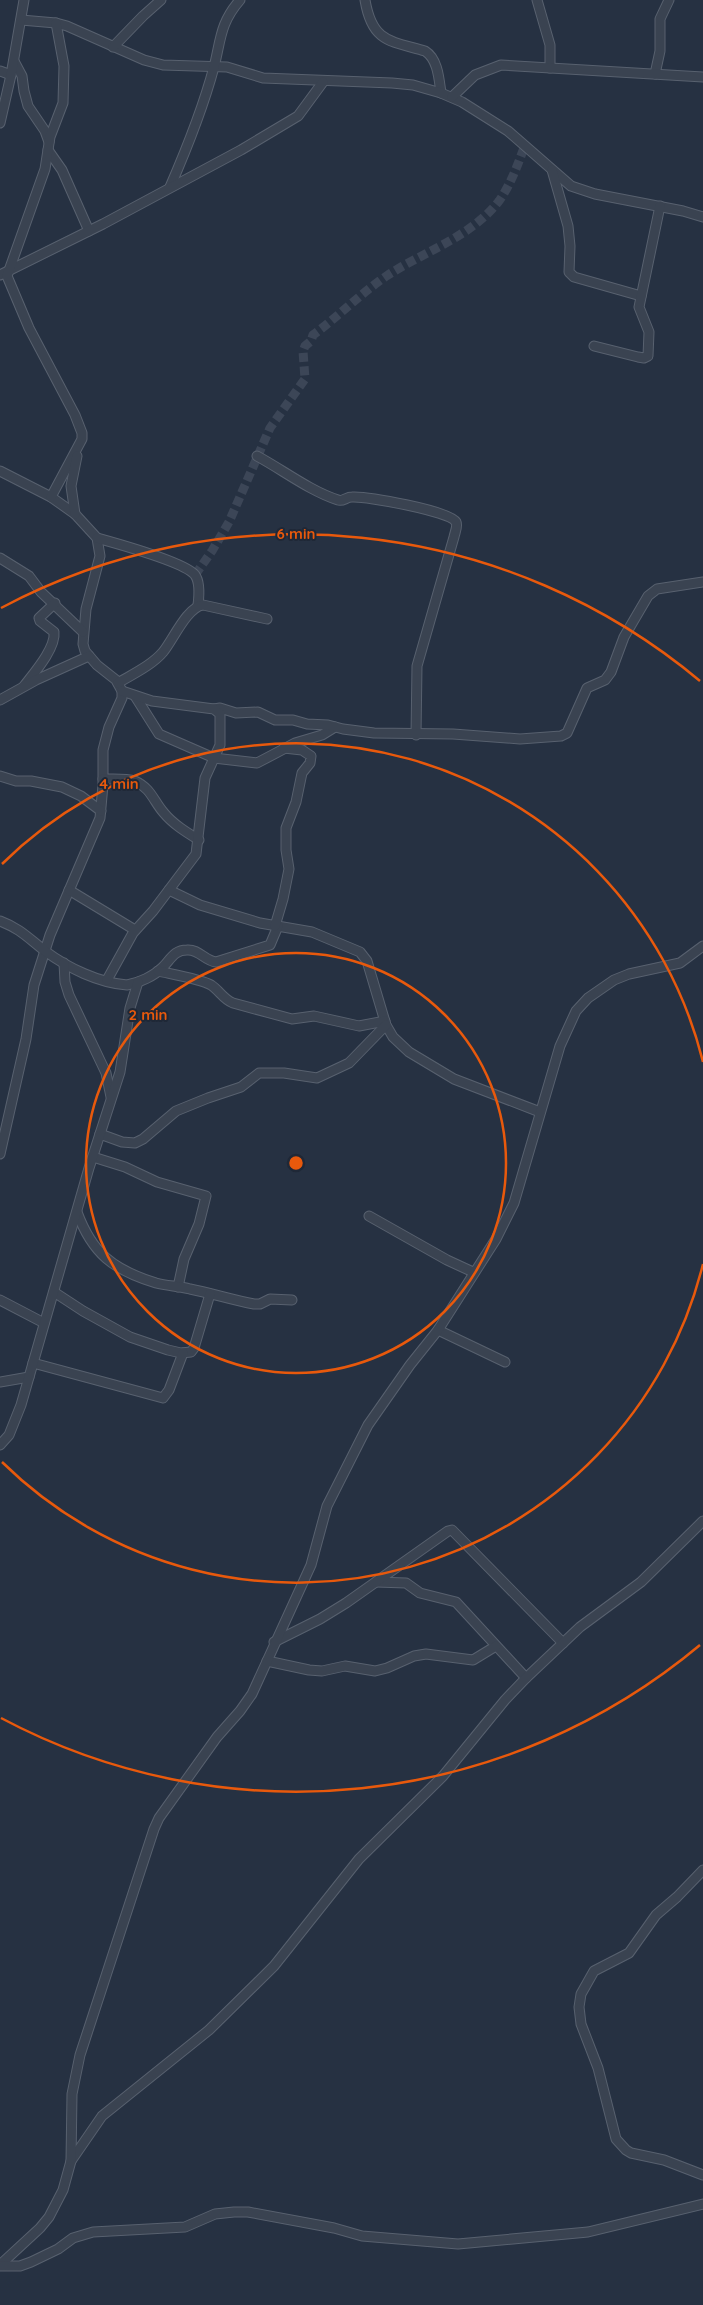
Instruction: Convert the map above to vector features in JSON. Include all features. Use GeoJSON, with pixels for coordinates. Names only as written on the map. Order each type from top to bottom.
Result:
{"type":"FeatureCollection","features":[{"type":"Feature","properties":{"kind":"street"},"geometry":{"type":"LineString","coordinates":[[0,123],[14,61],[24,0]]}},
{"type":"Feature","properties":{"kind":"street"},"geometry":{"type":"LineString","coordinates":[[113,46],[161,0]]}},
{"type":"Feature","properties":{"kind":"street"},"geometry":{"type":"LineString","coordinates":[[170,187],[188,145],[214,66],[224,22],[240,0]]}},
{"type":"Feature","properties":{"kind":"street"},"geometry":{"type":"LineString","coordinates":[[365,0],[372,24],[383,38],[431,54],[439,78],[441,92]]}},
{"type":"Feature","properties":{"kind":"street"},"geometry":{"type":"LineString","coordinates":[[537,0],[550,46],[550,68]]}},
{"type":"Feature","properties":{"kind":"street"},"geometry":{"type":"LineString","coordinates":[[655,74],[660,51],[660,19],[669,0]]}},
{"type":"Feature","properties":{"kind":"street"},"geometry":{"type":"LineString","coordinates":[[21,20],[56,23],[155,63],[187,66],[227,66],[263,78],[323,82],[392,83],[413,85],[441,92],[508,131],[571,186],[613,199],[660,206],[701,216]]}},
{"type":"Feature","properties":{"kind":"street"},"geometry":{"type":"LineString","coordinates":[[56,23],[62,49],[63,103],[48,146],[69,182],[89,230]]}},
{"type":"Feature","properties":{"kind":"street"},"geometry":{"type":"LineString","coordinates":[[4,273],[43,178],[47,165],[48,146],[45,131],[28,106],[21,74],[14,61]]}},
{"type":"Feature","properties":{"kind":"street"},"geometry":{"type":"LineString","coordinates":[[452,97],[475,75],[501,65],[703,77]]}},
{"type":"Feature","properties":{"kind":"street"},"geometry":{"type":"LineString","coordinates":[[0,71],[11,75]]}},
{"type":"Feature","properties":{"kind":"street"},"geometry":{"type":"LineString","coordinates":[[4,273],[221,162],[298,116],[323,82]]}},
{"type":"Feature","properties":{"kind":"street"},"geometry":{"type":"LineString","coordinates":[[552,170],[568,226],[570,246],[569,272],[574,277],[641,296]]}},
{"type":"Feature","properties":{"kind":"street"},"geometry":{"type":"LineString","coordinates":[[594,346],[647,358],[650,343],[649,332],[639,307],[656,236],[660,206]]}},
{"type":"Feature","properties":{"kind":"street"},"geometry":{"type":"LineString","coordinates":[[4,273],[17,303],[75,415],[82,434],[71,486],[75,514]]}},
{"type":"Feature","properties":{"kind":"street"},"geometry":{"type":"LineString","coordinates":[[51,497],[79,446]]}},
{"type":"Feature","properties":{"kind":"street"},"geometry":{"type":"LineString","coordinates":[[257,456],[306,485],[339,500],[353,497],[418,507],[447,515],[457,524],[417,666],[416,735]]}},
{"type":"Feature","properties":{"kind":"street"},"geometry":{"type":"LineString","coordinates":[[0,471],[51,497],[75,514],[97,538],[168,561],[190,571],[196,578],[198,605],[162,654],[120,687]]}},
{"type":"Feature","properties":{"kind":"street"},"geometry":{"type":"LineString","coordinates":[[97,538],[100,556],[86,609],[83,644],[89,656],[120,687],[135,696],[152,701],[214,709],[220,708],[236,713],[258,712],[275,720],[291,720],[351,730],[416,735],[452,734],[520,739],[564,735],[587,688],[608,676],[624,637],[648,596],[658,589],[703,582]]}},
{"type":"Feature","properties":{"kind":"street"},"geometry":{"type":"LineString","coordinates":[[0,558],[29,576],[42,592],[83,632]]}},
{"type":"Feature","properties":{"kind":"street"},"geometry":{"type":"LineString","coordinates":[[24,686],[41,663],[54,638],[54,632],[40,621],[39,618],[55,603]]}},
{"type":"Feature","properties":{"kind":"street"},"geometry":{"type":"LineString","coordinates":[[198,605],[267,619]]}},
{"type":"Feature","properties":{"kind":"street"},"geometry":{"type":"LineString","coordinates":[[0,700],[24,686],[89,656]]}},
{"type":"Feature","properties":{"kind":"street"},"geometry":{"type":"LineString","coordinates":[[0,1154],[26,1039],[34,985],[45,951],[101,811],[104,740],[108,727],[122,702],[120,687]]}},
{"type":"Feature","properties":{"kind":"street"},"geometry":{"type":"LineString","coordinates":[[135,696],[159,734],[214,758],[255,764],[299,741],[322,735],[336,727]]}},
{"type":"Feature","properties":{"kind":"street"},"geometry":{"type":"LineString","coordinates":[[107,980],[136,930],[196,854],[205,778],[220,745],[220,714],[214,709]]}},
{"type":"Feature","properties":{"kind":"street"},"geometry":{"type":"LineString","coordinates":[[0,922],[20,930],[45,951],[76,970],[127,985],[138,982],[158,971],[174,953],[180,951],[190,949],[216,962],[270,945],[289,869],[286,850],[286,828],[296,802],[302,773],[310,764],[311,756],[302,750],[284,748]]}},
{"type":"Feature","properties":{"kind":"street"},"geometry":{"type":"LineString","coordinates":[[0,776],[16,781],[31,781],[62,787],[72,791],[101,811]]}},
{"type":"Feature","properties":{"kind":"street"},"geometry":{"type":"LineString","coordinates":[[103,778],[131,780],[142,786],[152,794],[163,813],[172,822],[198,840]]}},
{"type":"Feature","properties":{"kind":"street"},"geometry":{"type":"LineString","coordinates":[[70,890],[136,930]]}},
{"type":"Feature","properties":{"kind":"street"},"geometry":{"type":"LineString","coordinates":[[169,890],[200,905],[276,926],[312,932],[363,954],[372,976],[385,1023],[393,1037],[409,1052],[446,1074],[487,1093],[540,1112]]}},
{"type":"Feature","properties":{"kind":"street"},"geometry":{"type":"LineString","coordinates":[[0,2266],[50,2217],[63,2190],[71,2161],[72,2094],[80,2055],[159,1818],[217,1737],[252,1694],[274,1642],[311,1565],[328,1506],[368,1425],[410,1365],[438,1330],[503,1227],[514,1203],[563,1035],[581,1005],[614,980],[629,974],[680,963],[703,946]]}},
{"type":"Feature","properties":{"kind":"street"},"geometry":{"type":"LineString","coordinates":[[64,963],[65,982],[69,995],[106,1073],[111,1102]]}},
{"type":"Feature","properties":{"kind":"street"},"geometry":{"type":"LineString","coordinates":[[158,971],[204,982],[214,987],[224,999],[233,1003],[292,1019],[314,1016],[354,1025],[385,1023]]}},
{"type":"Feature","properties":{"kind":"street"},"geometry":{"type":"LineString","coordinates":[[0,1445],[9,1435],[16,1422],[92,1157],[111,1102],[123,1058],[129,1014],[138,982]]}},
{"type":"Feature","properties":{"kind":"street"},"geometry":{"type":"LineString","coordinates":[[100,1134],[134,1143],[144,1139],[176,1112],[208,1098],[241,1087],[259,1073],[284,1073],[317,1078],[349,1063],[385,1023]]}},
{"type":"Feature","properties":{"kind":"street"},"geometry":{"type":"LineString","coordinates":[[92,1157],[125,1167],[157,1182],[206,1196],[199,1224],[184,1259],[178,1286]]}},
{"type":"Feature","properties":{"kind":"street"},"geometry":{"type":"LineString","coordinates":[[76,1212],[89,1239],[106,1260],[126,1271],[157,1283],[178,1286],[254,1304],[260,1304],[270,1298],[292,1300]]}},
{"type":"Feature","properties":{"kind":"street"},"geometry":{"type":"LineString","coordinates":[[369,1216],[447,1260],[473,1272]]}},
{"type":"Feature","properties":{"kind":"street"},"geometry":{"type":"LineString","coordinates":[[54,1292],[130,1337],[183,1353],[193,1350],[210,1294]]}},
{"type":"Feature","properties":{"kind":"street"},"geometry":{"type":"LineString","coordinates":[[0,1300],[44,1323]]}},
{"type":"Feature","properties":{"kind":"street"},"geometry":{"type":"LineString","coordinates":[[438,1330],[505,1362]]}},
{"type":"Feature","properties":{"kind":"street"},"geometry":{"type":"LineString","coordinates":[[33,1363],[163,1398],[169,1390],[183,1353]]}},
{"type":"Feature","properties":{"kind":"street"},"geometry":{"type":"LineString","coordinates":[[0,1382],[29,1378]]}},
{"type":"Feature","properties":{"kind":"street"},"geometry":{"type":"LineString","coordinates":[[71,2161],[102,2116],[209,2030],[274,1966],[359,1859],[443,1776],[505,1700],[526,1678],[580,1627],[641,1582],[703,1521]]}},
{"type":"Feature","properties":{"kind":"street"},"geometry":{"type":"LineString","coordinates":[[274,1642],[320,1619],[452,1530],[563,1643]]}},
{"type":"Feature","properties":{"kind":"street"},"geometry":{"type":"LineString","coordinates":[[376,1582],[406,1583],[420,1593],[456,1602],[526,1678]]}},
{"type":"Feature","properties":{"kind":"street"},"geometry":{"type":"LineString","coordinates":[[267,1661],[309,1670],[322,1671],[345,1666],[374,1671],[387,1668],[414,1656],[426,1654],[473,1660],[496,1646]]}},
{"type":"Feature","properties":{"kind":"street"},"geometry":{"type":"LineString","coordinates":[[703,1870],[677,1897],[656,1915],[629,1952],[594,1971],[581,1994],[579,2007],[581,2024],[598,2068],[616,2139],[626,2150],[664,2160],[703,2175]]}},
{"type":"Feature","properties":{"kind":"street"},"geometry":{"type":"LineString","coordinates":[[0,2266],[14,2267],[31,2262],[58,2249],[73,2238],[93,2232],[185,2227],[215,2214],[234,2212],[248,2212],[334,2228],[362,2236],[458,2244],[588,2232],[703,2204]]}},
{"type":"Feature","properties":{"kind":"tunnel"},"geometry":{"type":"LineString","coordinates":[[195,575],[229,522],[270,428],[305,379],[303,351],[313,335],[388,275],[461,234],[488,214],[507,188],[525,145]]}}]}
